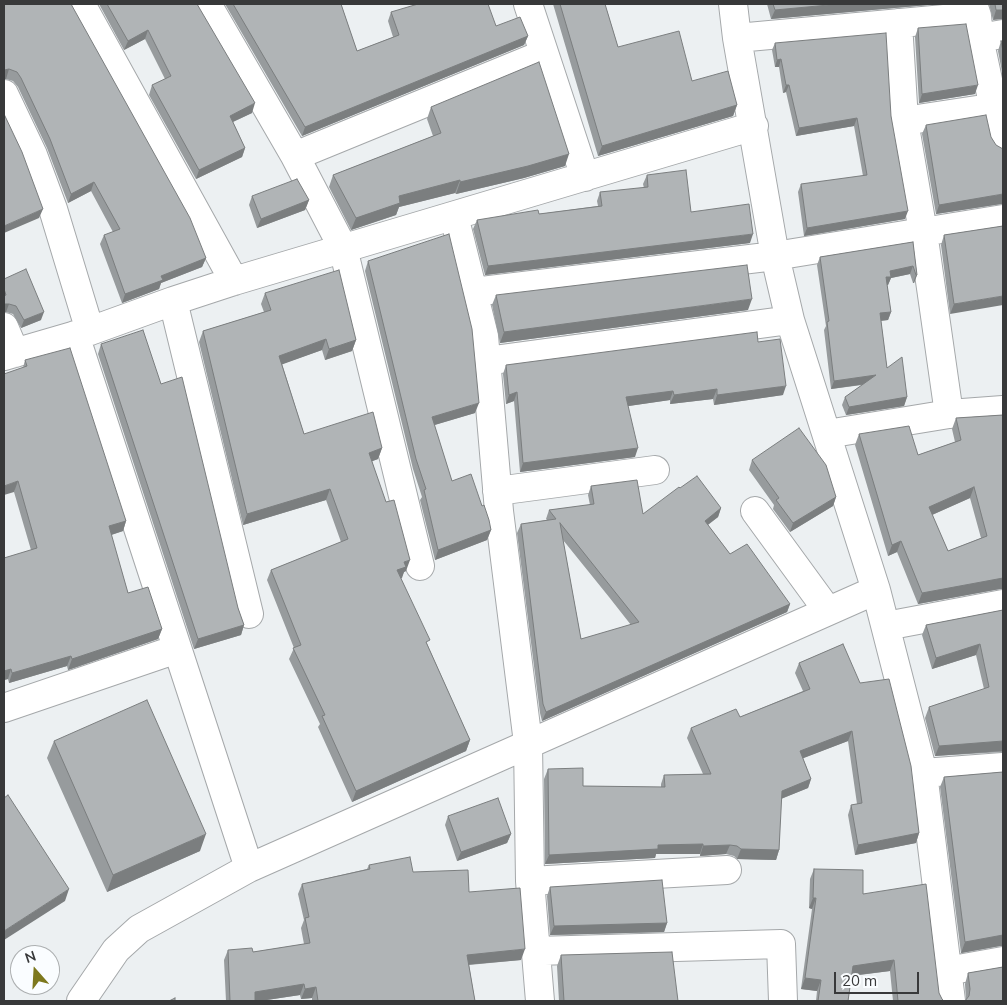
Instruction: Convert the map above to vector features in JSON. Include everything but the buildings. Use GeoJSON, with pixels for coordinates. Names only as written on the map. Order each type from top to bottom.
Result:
{"type":"FeatureCollection","features":[{"type":"Feature","properties":{"kind":"street"},"geometry":{"type":"LineString","coordinates":[[81,4],[234,281]]}},
{"type":"Feature","properties":{"kind":"street"},"geometry":{"type":"LineString","coordinates":[[207,4],[295,156],[343,248],[420,566]]}},
{"type":"Feature","properties":{"kind":"street"},"geometry":{"type":"LineString","coordinates":[[528,4],[585,177]]}},
{"type":"Feature","properties":{"kind":"street"},"geometry":{"type":"LineString","coordinates":[[733,4],[737,38],[754,126],[775,256],[790,320],[876,590],[923,773],[951,1001]]}},
{"type":"Feature","properties":{"kind":"street"},"geometry":{"type":"LineString","coordinates":[[737,38],[898,23],[983,23],[999,107],[1003,143]]}},
{"type":"Feature","properties":{"kind":"street"},"geometry":{"type":"LineString","coordinates":[[898,23],[904,121],[923,232],[949,414]]}},
{"type":"Feature","properties":{"kind":"street"},"geometry":{"type":"LineString","coordinates":[[295,156],[544,54]]}},
{"type":"Feature","properties":{"kind":"street"},"geometry":{"type":"LineString","coordinates":[[4,94],[32,155],[53,209],[82,333],[178,649],[249,868]]}},
{"type":"Feature","properties":{"kind":"street"},"geometry":{"type":"LineString","coordinates":[[904,121],[999,107]]}},
{"type":"Feature","properties":{"kind":"street"},"geometry":{"type":"LineString","coordinates":[[4,327],[9,354],[82,333],[234,281],[754,126]]}},
{"type":"Feature","properties":{"kind":"street"},"geometry":{"type":"LineString","coordinates":[[454,216],[484,336],[497,491],[528,744],[530,880],[540,1001]]}},
{"type":"Feature","properties":{"kind":"street"},"geometry":{"type":"LineString","coordinates":[[473,292],[775,256],[1003,220]]}},
{"type":"Feature","properties":{"kind":"street"},"geometry":{"type":"LineString","coordinates":[[173,301],[249,614]]}},
{"type":"Feature","properties":{"kind":"street"},"geometry":{"type":"LineString","coordinates":[[486,361],[790,320]]}},
{"type":"Feature","properties":{"kind":"street"},"geometry":{"type":"LineString","coordinates":[[827,434],[949,414],[1003,410]]}},
{"type":"Feature","properties":{"kind":"street"},"geometry":{"type":"LineString","coordinates":[[497,491],[655,470]]}},
{"type":"Feature","properties":{"kind":"street"},"geometry":{"type":"LineString","coordinates":[[756,511],[828,611]]}},
{"type":"Feature","properties":{"kind":"street"},"geometry":{"type":"LineString","coordinates":[[81,1001],[116,950],[139,929],[249,868],[876,590]]}},
{"type":"Feature","properties":{"kind":"street"},"geometry":{"type":"LineString","coordinates":[[886,626],[1003,604]]}},
{"type":"Feature","properties":{"kind":"street"},"geometry":{"type":"LineString","coordinates":[[4,708],[178,649]]}},
{"type":"Feature","properties":{"kind":"street"},"geometry":{"type":"LineString","coordinates":[[923,773],[1003,767]]}},
{"type":"Feature","properties":{"kind":"street"},"geometry":{"type":"LineString","coordinates":[[530,880],[727,870]]}},
{"type":"Feature","properties":{"kind":"street"},"geometry":{"type":"LineString","coordinates":[[536,951],[781,944],[783,1001]]}},
{"type":"Feature","properties":{"kind":"street"},"geometry":{"type":"LineString","coordinates":[[948,971],[1003,961]]}}]}
